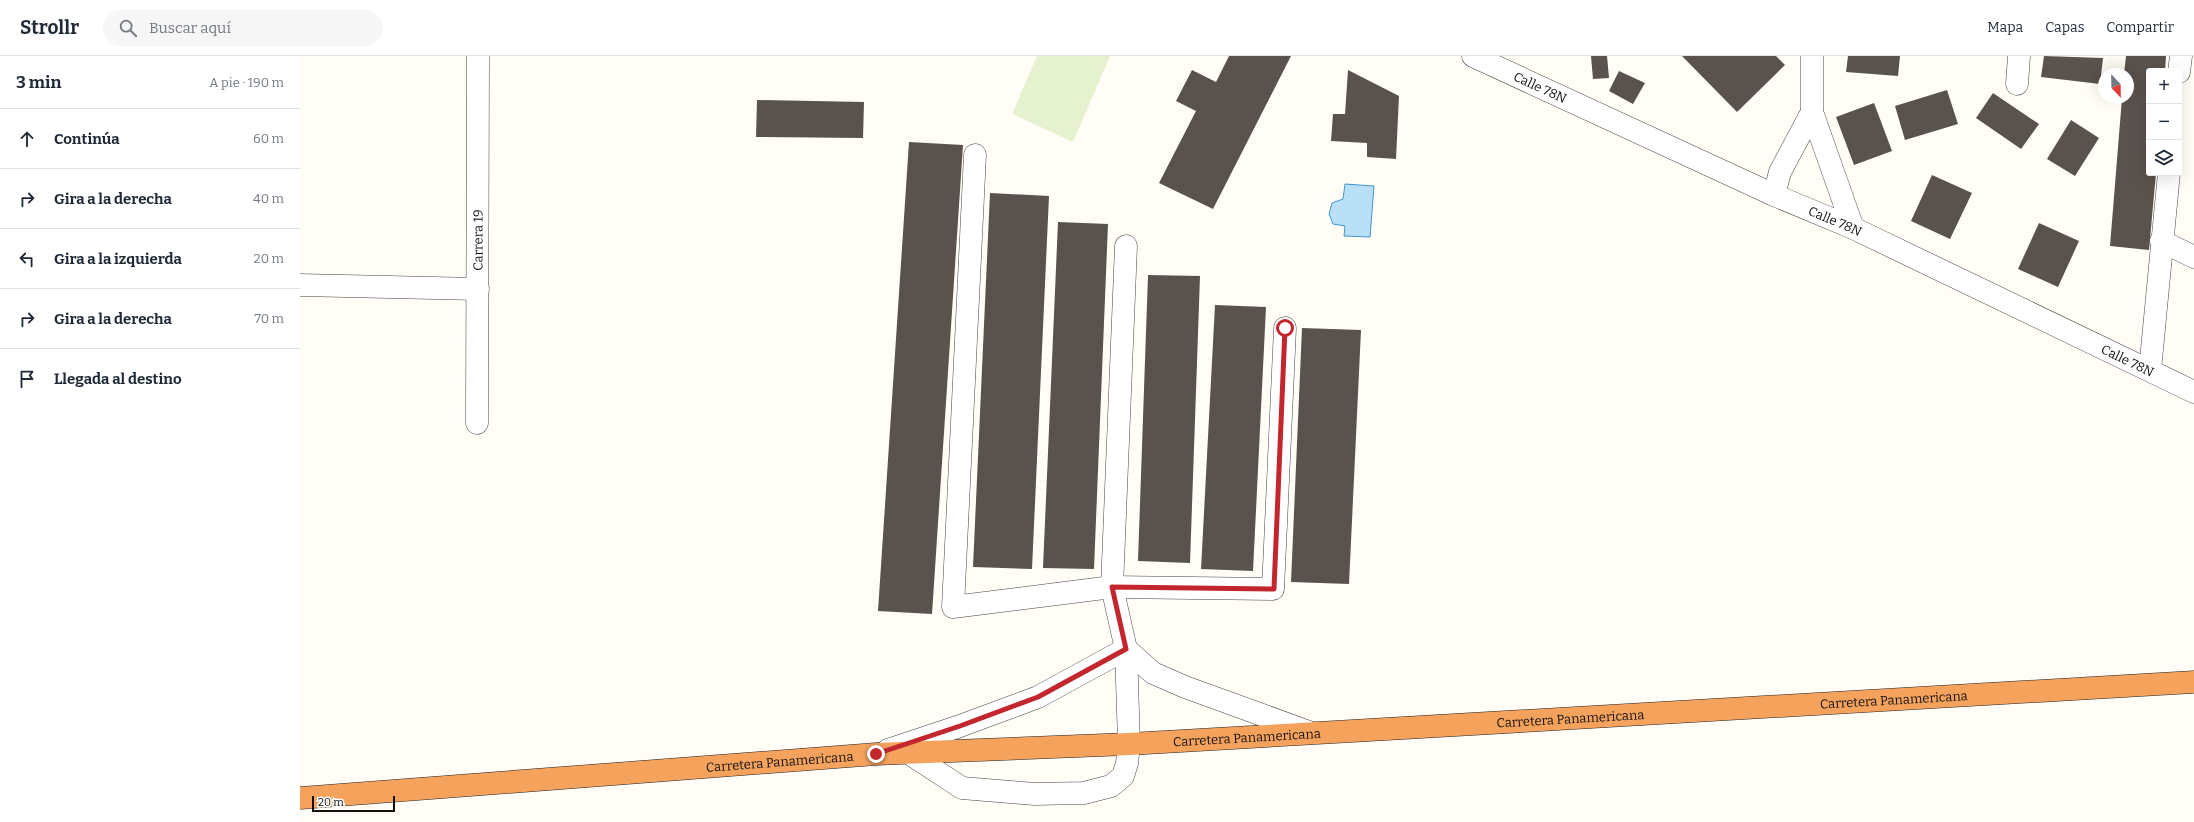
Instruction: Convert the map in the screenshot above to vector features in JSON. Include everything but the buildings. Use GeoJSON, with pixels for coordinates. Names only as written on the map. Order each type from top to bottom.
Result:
{"type":"FeatureCollection","features":[{"type":"Feature","properties":{"kind":"highway","name":"Carretera Panamericana"},"geometry":{"type":"LineString","coordinates":[[300,798],[907,752],[1129,744],[1309,732],[2194,682]]}},
{"type":"Feature","properties":{"kind":"street","name":"Carrera 19"},"geometry":{"type":"LineString","coordinates":[[477,423],[478,56]]}},
{"type":"Feature","properties":{"kind":"street","name":"Calle 78N"},"geometry":{"type":"LineString","coordinates":[[1473,56],[1774,195],[1854,228],[2194,392]]}},
{"type":"Feature","properties":{"kind":"street"},"geometry":{"type":"LineString","coordinates":[[1812,56],[1812,112],[1854,228]]}},
{"type":"Feature","properties":{"kind":"street"},"geometry":{"type":"LineString","coordinates":[[2017,84],[2019,56]]}},
{"type":"Feature","properties":{"kind":"street"},"geometry":{"type":"LineString","coordinates":[[2180,68],[2181,56]]}},
{"type":"Feature","properties":{"kind":"street"},"geometry":{"type":"LineString","coordinates":[[1774,195],[1780,172],[1812,112]]}},
{"type":"Feature","properties":{"kind":"street"},"geometry":{"type":"LineString","coordinates":[[975,156],[953,607],[1112,587],[1274,589],[1285,328]]}},
{"type":"Feature","properties":{"kind":"street"},"geometry":{"type":"LineString","coordinates":[[2150,370],[2168,176]]}},
{"type":"Feature","properties":{"kind":"street"},"geometry":{"type":"LineString","coordinates":[[2161,242],[2194,257]]}},
{"type":"Feature","properties":{"kind":"street"},"geometry":{"type":"LineString","coordinates":[[907,752],[962,788],[1036,794],[1084,793],[1111,786],[1123,776],[1127,763],[1129,744],[1126,649],[1112,587],[1126,246]]}},
{"type":"Feature","properties":{"kind":"street"},"geometry":{"type":"LineString","coordinates":[[300,285],[478,289]]}},
{"type":"Feature","properties":{"kind":"street"},"geometry":{"type":"LineString","coordinates":[[1126,649],[1153,673],[1185,687],[1309,732]]}},
{"type":"Feature","properties":{"kind":"street"},"geometry":{"type":"LineString","coordinates":[[876,754],[960,726],[1038,697],[1126,649]]}},
{"type":"Feature","properties":{"kind":"green space"},"geometry":{"type":"Polygon","coordinates":[[[1037,56],[1110,56],[1073,142],[1012,114],[1037,56]]]}},
{"type":"Feature","properties":{"kind":"water"},"geometry":{"type":"Polygon","coordinates":[[[1345,184],[1374,186],[1370,237],[1344,236],[1345,226],[1333,224],[1329,214],[1332,203],[1343,199],[1345,184]]]}},
{"type":"Feature","properties":{"kind":"route"},"geometry":{"type":"LineString","coordinates":[[876,754],[960,726],[1038,697],[1126,649],[1112,587],[1274,589],[1285,328]]}}]}
